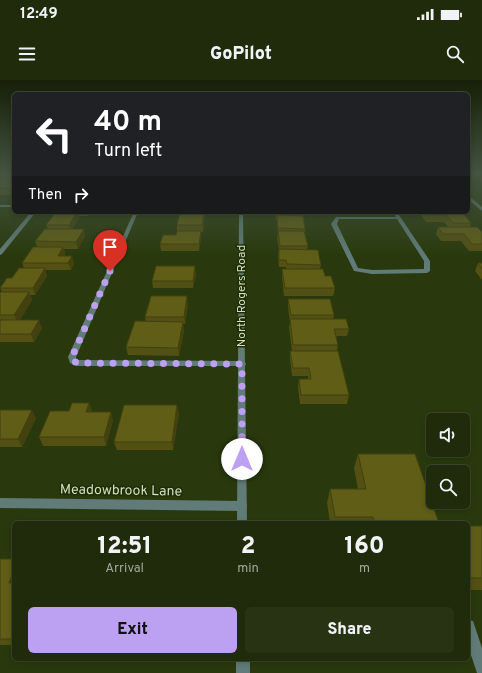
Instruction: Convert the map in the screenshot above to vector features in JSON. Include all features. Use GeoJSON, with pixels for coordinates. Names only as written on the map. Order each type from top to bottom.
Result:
{"type":"FeatureCollection","features":[{"type":"Feature","properties":{"kind":"street"},"geometry":{"type":"LineString","coordinates":[[474,202],[482,210]]}},
{"type":"Feature","properties":{"kind":"street"},"geometry":{"type":"LineString","coordinates":[[0,206],[12,206]]}},
{"type":"Feature","properties":{"kind":"street"},"geometry":{"type":"LineString","coordinates":[[0,253],[32,214]]}},
{"type":"Feature","properties":{"kind":"street"},"geometry":{"type":"LineString","coordinates":[[135,214],[72,357],[73,361],[78,363],[242,364]]}},
{"type":"Feature","properties":{"kind":"street","name":"North Rogers Road"},"geometry":{"type":"LineString","coordinates":[[241,214],[242,521]]}},
{"type":"Feature","properties":{"kind":"street"},"geometry":{"type":"LineString","coordinates":[[396,214],[399,218],[427,261],[427,271],[372,272],[356,270],[334,224],[338,218],[399,218]]}},
{"type":"Feature","properties":{"kind":"street","name":"Meadowbrook Lane"},"geometry":{"type":"LineString","coordinates":[[0,503],[242,506]]}},
{"type":"Feature","properties":{"kind":"street"},"geometry":{"type":"LineString","coordinates":[[470,632],[482,668]]}},
{"type":"Feature","properties":{"kind":"street"},"geometry":{"type":"LineString","coordinates":[[243,661],[243,673]]}},
{"type":"Feature","properties":{"kind":"building"},"geometry":{"type":"Polygon","coordinates":[[[54,214],[76,214],[69,225],[46,225],[54,214]]]}},
{"type":"Feature","properties":{"kind":"building"},"geometry":{"type":"Polygon","coordinates":[[[180,214],[204,214],[202,225],[177,225],[180,214]]]}},
{"type":"Feature","properties":{"kind":"building"},"geometry":{"type":"Polygon","coordinates":[[[427,214],[464,214],[471,223],[453,223],[446,215],[427,214]]]}},
{"type":"Feature","properties":{"kind":"building"},"geometry":{"type":"Polygon","coordinates":[[[277,215],[303,216],[305,229],[278,228],[277,215]]]}},
{"type":"Feature","properties":{"kind":"building"},"geometry":{"type":"Polygon","coordinates":[[[438,227],[477,227],[482,232],[482,244],[472,244],[464,234],[443,234],[438,227]]]}},
{"type":"Feature","properties":{"kind":"building"},"geometry":{"type":"Polygon","coordinates":[[[45,229],[84,229],[76,242],[35,241],[45,229]]]}},
{"type":"Feature","properties":{"kind":"building"},"geometry":{"type":"Polygon","coordinates":[[[177,231],[201,231],[199,244],[160,244],[163,235],[176,235],[177,231]]]}},
{"type":"Feature","properties":{"kind":"building"},"geometry":{"type":"Polygon","coordinates":[[[278,231],[304,231],[308,246],[280,246],[278,231]]]}},
{"type":"Feature","properties":{"kind":"building"},"geometry":{"type":"Polygon","coordinates":[[[33,247],[63,247],[58,256],[72,256],[68,263],[22,263],[33,247]]]}},
{"type":"Feature","properties":{"kind":"building"},"geometry":{"type":"Polygon","coordinates":[[[279,249],[318,250],[321,265],[287,264],[286,260],[279,260],[279,249]]]}},
{"type":"Feature","properties":{"kind":"building"},"geometry":{"type":"Polygon","coordinates":[[[478,263],[482,263],[482,269],[478,263]]]}},
{"type":"Feature","properties":{"kind":"building"},"geometry":{"type":"Polygon","coordinates":[[[156,266],[195,266],[193,281],[152,281],[156,266]]]}},
{"type":"Feature","properties":{"kind":"building"},"geometry":{"type":"Polygon","coordinates":[[[19,268],[45,268],[33,288],[0,288],[7,278],[12,278],[19,268]]]}},
{"type":"Feature","properties":{"kind":"building"},"geometry":{"type":"Polygon","coordinates":[[[282,269],[323,269],[325,276],[331,276],[335,288],[285,288],[282,269]]]}},
{"type":"Feature","properties":{"kind":"building"},"geometry":{"type":"Polygon","coordinates":[[[0,292],[29,292],[14,315],[0,315],[0,292]]]}},
{"type":"Feature","properties":{"kind":"building"},"geometry":{"type":"Polygon","coordinates":[[[151,296],[187,296],[184,317],[145,317],[151,296]]]}},
{"type":"Feature","properties":{"kind":"building"},"geometry":{"type":"Polygon","coordinates":[[[288,299],[330,299],[334,315],[291,315],[288,299]]]}},
{"type":"Feature","properties":{"kind":"building"},"geometry":{"type":"Polygon","coordinates":[[[290,319],[346,319],[349,329],[334,329],[338,345],[293,345],[290,319]]]}},
{"type":"Feature","properties":{"kind":"building"},"geometry":{"type":"Polygon","coordinates":[[[0,320],[39,320],[31,334],[0,334],[0,320]]]}},
{"type":"Feature","properties":{"kind":"building"},"geometry":{"type":"Polygon","coordinates":[[[135,321],[183,322],[178,348],[126,347],[135,321]]]}},
{"type":"Feature","properties":{"kind":"building"},"geometry":{"type":"Polygon","coordinates":[[[290,351],[338,351],[349,395],[301,395],[299,379],[311,379],[309,368],[293,368],[290,351]]]}},
{"type":"Feature","properties":{"kind":"building"},"geometry":{"type":"Polygon","coordinates":[[[72,403],[89,403],[86,412],[111,412],[104,437],[39,437],[50,411],[69,411],[72,403]]]}},
{"type":"Feature","properties":{"kind":"building"},"geometry":{"type":"Polygon","coordinates":[[[124,405],[177,405],[172,442],[114,442],[124,405]]]}},
{"type":"Feature","properties":{"kind":"building"},"geometry":{"type":"Polygon","coordinates":[[[0,410],[32,410],[18,439],[0,439],[0,410]]]}},
{"type":"Feature","properties":{"kind":"building"},"geometry":{"type":"Polygon","coordinates":[[[358,454],[415,454],[426,486],[426,509],[434,509],[438,521],[374,521],[373,517],[335,517],[330,489],[366,489],[358,454]]]}},
{"type":"Feature","properties":{"kind":"building"},"geometry":{"type":"Polygon","coordinates":[[[470,526],[482,526],[482,578],[470,578],[470,526]]]}},
{"type":"Feature","properties":{"kind":"building"},"geometry":{"type":"Polygon","coordinates":[[[0,559],[12,559],[12,575],[9,583],[12,583],[12,639],[0,639],[0,559]]]}},
{"type":"Feature","properties":{"kind":"route"},"geometry":{"type":"LineString","coordinates":[[110,271],[72,357],[73,361],[78,363],[242,364],[242,459]]}}]}
